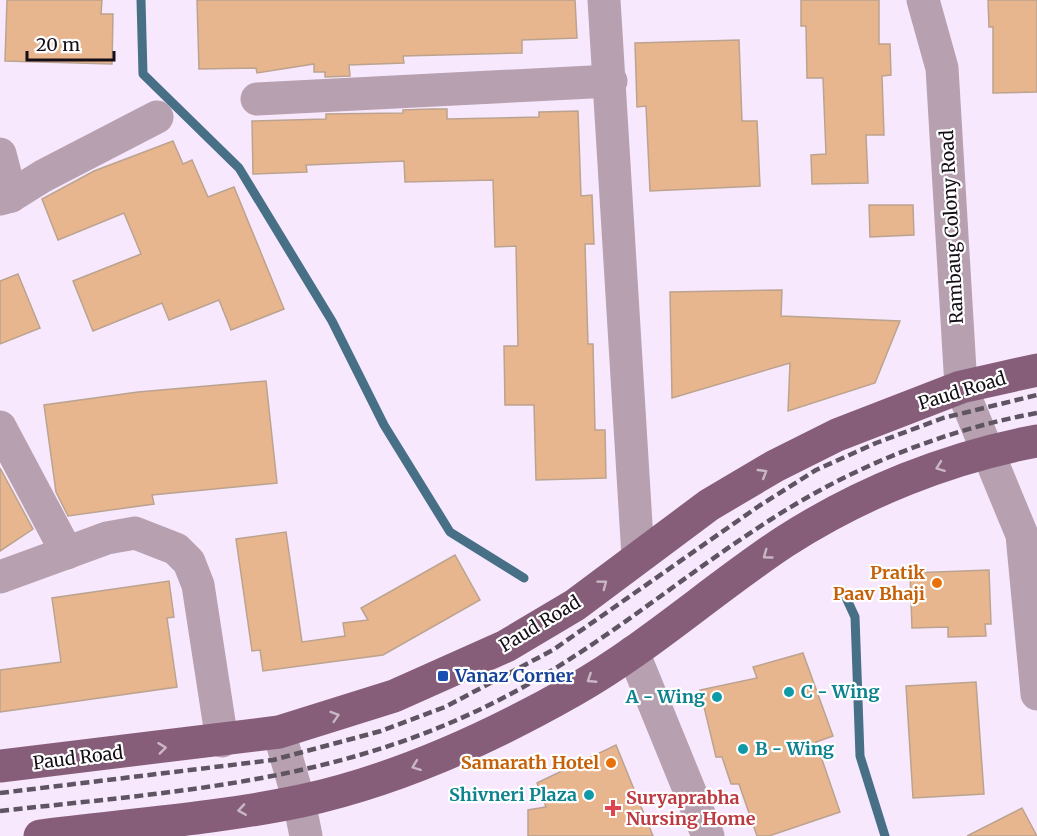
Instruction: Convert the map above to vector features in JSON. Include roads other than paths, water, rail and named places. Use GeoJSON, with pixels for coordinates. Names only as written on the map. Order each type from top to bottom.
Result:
{"type":"FeatureCollection","features":[{"type":"Feature","properties":{"kind":"main road","name":"Paud Road"},"geometry":{"type":"LineString","coordinates":[[0,766],[222,741],[279,732],[394,696],[506,646],[575,605],[709,505],[775,466],[837,435],[961,387],[1037,370]]}},
{"type":"Feature","properties":{"kind":"main road"},"geometry":{"type":"LineString","coordinates":[[40,836],[299,801],[400,773],[461,749],[576,689],[633,652],[785,542],[834,513],[893,484],[987,451],[1037,441]]}},
{"type":"Feature","properties":{"kind":"street"},"geometry":{"type":"LineString","coordinates":[[604,0],[611,81],[638,557]]}},
{"type":"Feature","properties":{"kind":"street","name":"Rambaug Colony Road"},"geometry":{"type":"LineString","coordinates":[[923,0],[942,68],[961,387],[1022,535],[1033,605],[1037,694]]}},
{"type":"Feature","properties":{"kind":"street"},"geometry":{"type":"LineString","coordinates":[[258,99],[611,81]]}},
{"type":"Feature","properties":{"kind":"street"},"geometry":{"type":"LineString","coordinates":[[0,154],[5,198],[157,117]]}},
{"type":"Feature","properties":{"kind":"street"},"geometry":{"type":"LineString","coordinates":[[0,427],[67,553]]}},
{"type":"Feature","properties":{"kind":"street"},"geometry":{"type":"LineString","coordinates":[[0,578],[107,538],[135,533],[176,549],[189,562],[198,585],[222,741]]}},
{"type":"Feature","properties":{"kind":"street"},"geometry":{"type":"LineString","coordinates":[[633,652],[708,836]]}},
{"type":"Feature","properties":{"kind":"street"},"geometry":{"type":"LineString","coordinates":[[279,732],[299,801],[306,836]]}},
{"type":"Feature","properties":{"kind":"waterway"},"geometry":{"type":"LineString","coordinates":[[141,0],[143,74],[239,168],[332,321],[384,425],[450,532],[524,578]]}},
{"type":"Feature","properties":{"kind":"waterway"},"geometry":{"type":"LineString","coordinates":[[843,591],[855,617],[860,756],[885,836]]}},
{"type":"Feature","properties":{"kind":"railway"},"geometry":{"type":"LineString","coordinates":[[0,793],[273,760],[381,731],[445,707],[553,650],[759,506],[816,470],[876,443],[943,418],[1037,395]]}},
{"type":"Feature","properties":{"kind":"railway"},"geometry":{"type":"LineString","coordinates":[[0,811],[130,797],[256,779],[318,766],[379,749],[440,727],[501,699],[571,659],[736,542],[832,484],[898,453],[932,441],[1002,420],[1037,413]]}},
{"type":"Feature","properties":{"kind":"place","name":"Pratik Paav Bhaji"},"geometry":{"type":"Point","coordinates":[937,583]}},
{"type":"Feature","properties":{"kind":"place","name":"Vanaz Corner"},"geometry":{"type":"Point","coordinates":[443,676]}},
{"type":"Feature","properties":{"kind":"place","name":"C - Wing"},"geometry":{"type":"Point","coordinates":[789,692]}},
{"type":"Feature","properties":{"kind":"place","name":"A - Wing"},"geometry":{"type":"Point","coordinates":[717,697]}},
{"type":"Feature","properties":{"kind":"place","name":"B - Wing"},"geometry":{"type":"Point","coordinates":[743,749]}},
{"type":"Feature","properties":{"kind":"place","name":"Samarath Hotel"},"geometry":{"type":"Point","coordinates":[611,763]}},
{"type":"Feature","properties":{"kind":"place","name":"Shivneri Plaza"},"geometry":{"type":"Point","coordinates":[589,795]}},
{"type":"Feature","properties":{"kind":"place","name":"Suryaprabha Nursing Home"},"geometry":{"type":"Point","coordinates":[613,808]}}]}
